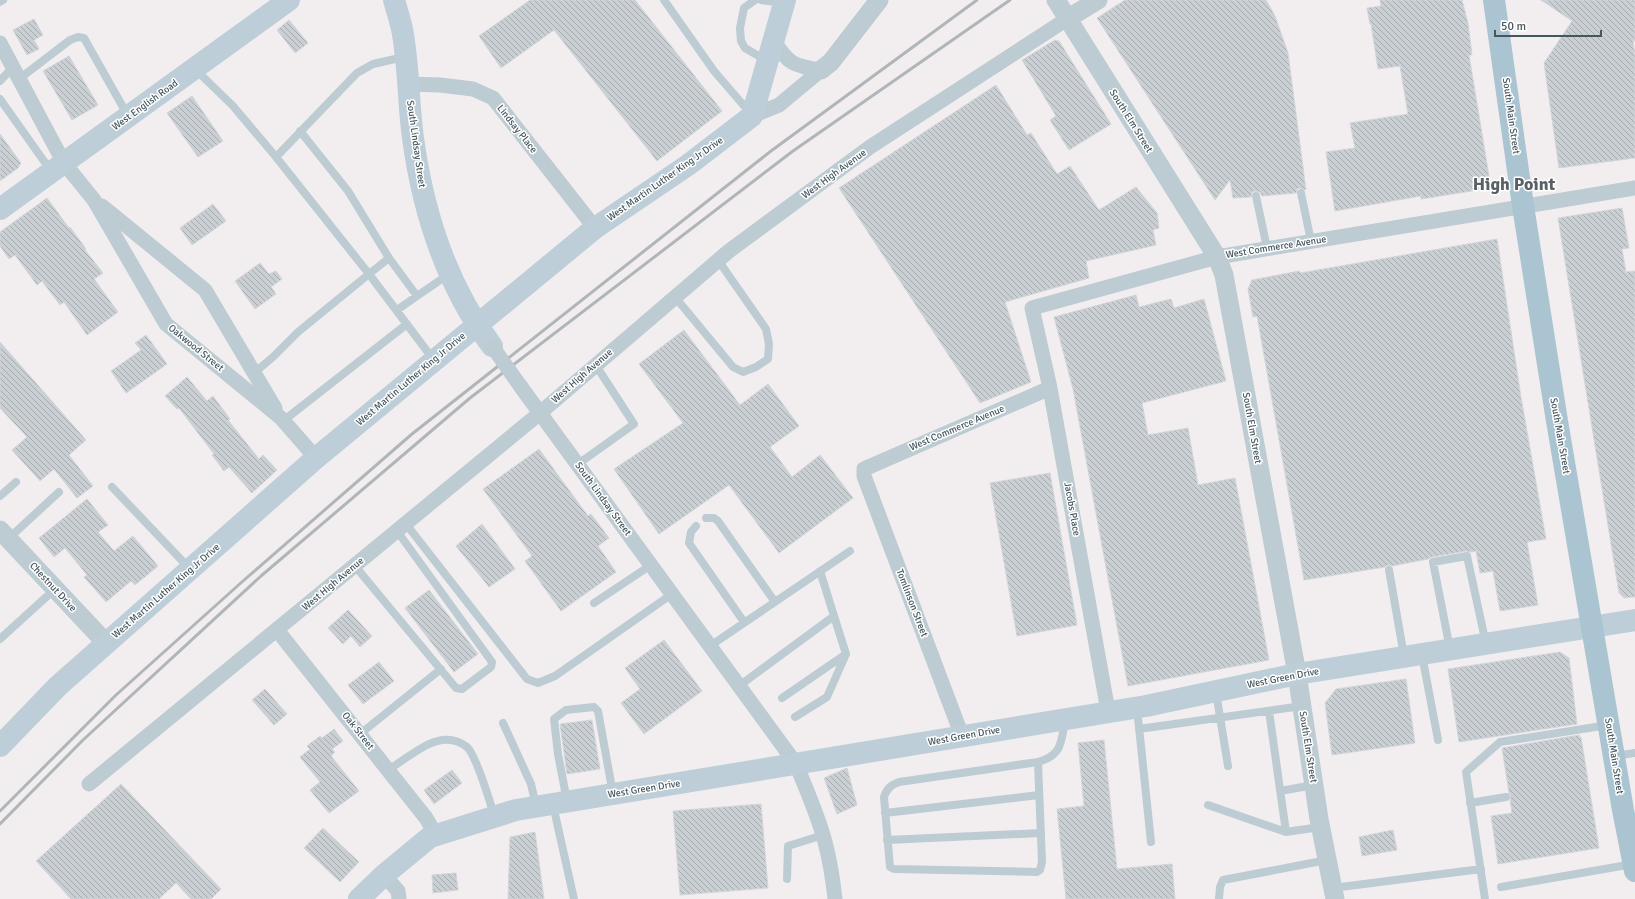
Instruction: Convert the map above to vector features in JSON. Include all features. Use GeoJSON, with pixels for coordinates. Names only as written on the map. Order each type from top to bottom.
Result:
{"type":"FeatureCollection","features":[{"type":"Feature","properties":{"kind":"main road","name":"West English Road"},"geometry":{"type":"LineString","coordinates":[[0,209],[289,0]]}},
{"type":"Feature","properties":{"kind":"main road","name":"South Lindsay Street"},"geometry":{"type":"LineString","coordinates":[[394,0],[402,30],[413,138],[418,171],[427,211],[437,242],[450,274],[476,325],[492,346]]}},
{"type":"Feature","properties":{"kind":"main road","name":"South Main Street"},"geometry":{"type":"LineString","coordinates":[[1494,0],[1523,206],[1557,421],[1609,725],[1625,755],[1634,867]]}},
{"type":"Feature","properties":{"kind":"main road"},"geometry":{"type":"LineString","coordinates":[[752,116],[784,2]]}},
{"type":"Feature","properties":{"kind":"main road","name":"West Martin Luther King Jr Drive"},"geometry":{"type":"LineString","coordinates":[[0,746],[58,686],[316,458],[595,228],[688,165],[752,116]]}},
{"type":"Feature","properties":{"kind":"main road","name":"West Green Drive"},"geometry":{"type":"LineString","coordinates":[[359,899],[384,875],[430,837],[516,810],[1137,707],[1298,674],[1635,620]]}},
{"type":"Feature","properties":{"kind":"street"},"geometry":{"type":"LineString","coordinates":[[752,116],[779,105],[831,62],[879,0]]}},
{"type":"Feature","properties":{"kind":"street","name":"South Elm Street"},"geometry":{"type":"LineString","coordinates":[[1056,0],[1217,257],[1224,275],[1298,674],[1314,785],[1334,894]]}},
{"type":"Feature","properties":{"kind":"street","name":"West High Avenue"},"geometry":{"type":"LineString","coordinates":[[89,784],[540,413],[718,260],[870,147],[1098,0]]}},
{"type":"Feature","properties":{"kind":"street"},"geometry":{"type":"LineString","coordinates":[[774,41],[784,57],[800,66],[821,70]]}},
{"type":"Feature","properties":{"kind":"street","name":"Oakwood Street"},"geometry":{"type":"LineString","coordinates":[[0,43],[16,73],[58,167],[94,200],[204,290],[282,419]]}},
{"type":"Feature","properties":{"kind":"street","name":"Lindsay Place"},"geometry":{"type":"LineString","coordinates":[[408,84],[440,85],[473,89],[493,98],[595,228]]}},
{"type":"Feature","properties":{"kind":"street","name":"West Commerce Avenue"},"geometry":{"type":"LineString","coordinates":[[1032,308],[1217,257],[1635,188]]}},
{"type":"Feature","properties":{"kind":"street","name":"Oakwood Street"},"geometry":{"type":"LineString","coordinates":[[94,200],[166,324],[282,419],[316,458]]}},
{"type":"Feature","properties":{"kind":"street","name":"Jacobs Place"},"geometry":{"type":"LineString","coordinates":[[1032,308],[1050,388],[1108,711]]}},
{"type":"Feature","properties":{"kind":"street","name":"South Lindsay Street"},"geometry":{"type":"LineString","coordinates":[[492,346],[796,764],[823,835],[832,868],[835,899]]}},
{"type":"Feature","properties":{"kind":"street","name":"West Commerce Avenue"},"geometry":{"type":"LineString","coordinates":[[864,469],[1050,388]]}},
{"type":"Feature","properties":{"kind":"street","name":"Tomlinson Street"},"geometry":{"type":"LineString","coordinates":[[864,469],[864,476],[886,537],[962,736]]}},
{"type":"Feature","properties":{"kind":"street","name":"Chestnut Drive"},"geometry":{"type":"LineString","coordinates":[[4,534],[106,643]]}},
{"type":"Feature","properties":{"kind":"street","name":"Oak Street"},"geometry":{"type":"LineString","coordinates":[[276,630],[426,818],[436,834]]}},
{"type":"Feature","properties":{"kind":"street"},"geometry":{"type":"LineString","coordinates":[[384,875],[398,892],[399,899]]}},
{"type":"Feature","properties":{"kind":"lane"},"geometry":{"type":"LineString","coordinates":[[664,0],[714,71],[752,116]]}},
{"type":"Feature","properties":{"kind":"lane"},"geometry":{"type":"LineString","coordinates":[[755,0],[744,8],[740,28],[741,40],[745,48],[768,62]]}},
{"type":"Feature","properties":{"kind":"lane"},"geometry":{"type":"LineString","coordinates":[[761,0],[784,2]]}},
{"type":"Feature","properties":{"kind":"lane"},"geometry":{"type":"LineString","coordinates":[[0,82],[70,40],[78,37],[84,38],[128,117]]}},
{"type":"Feature","properties":{"kind":"lane"},"geometry":{"type":"LineString","coordinates":[[276,156],[357,73],[373,64],[405,57]]}},
{"type":"Feature","properties":{"kind":"lane"},"geometry":{"type":"LineString","coordinates":[[195,68],[233,106],[276,156],[397,310],[434,360]]}},
{"type":"Feature","properties":{"kind":"lane"},"geometry":{"type":"LineString","coordinates":[[0,99],[58,167]]}},
{"type":"Feature","properties":{"kind":"lane"},"geometry":{"type":"LineString","coordinates":[[300,131],[348,191],[389,258],[417,296]]}},
{"type":"Feature","properties":{"kind":"lane"},"geometry":{"type":"LineString","coordinates":[[1301,193],[1311,241]]}},
{"type":"Feature","properties":{"kind":"lane"},"geometry":{"type":"LineString","coordinates":[[1256,196],[1267,248]]}},
{"type":"Feature","properties":{"kind":"lane"},"geometry":{"type":"LineString","coordinates":[[254,373],[273,357],[298,332],[389,258]]}},
{"type":"Feature","properties":{"kind":"lane"},"geometry":{"type":"LineString","coordinates":[[675,297],[733,366],[743,372],[756,367],[768,359],[769,344],[766,329],[718,260]]}},
{"type":"Feature","properties":{"kind":"lane"},"geometry":{"type":"LineString","coordinates":[[397,310],[450,274]]}},
{"type":"Feature","properties":{"kind":"lane"},"geometry":{"type":"LineString","coordinates":[[282,419],[407,324]]}},
{"type":"Feature","properties":{"kind":"lane"},"geometry":{"type":"LineString","coordinates":[[578,464],[634,424],[596,364]]}},
{"type":"Feature","properties":{"kind":"lane"},"geometry":{"type":"LineString","coordinates":[[0,496],[16,482]]}},
{"type":"Feature","properties":{"kind":"lane"},"geometry":{"type":"LineString","coordinates":[[112,487],[191,569]]}},
{"type":"Feature","properties":{"kind":"lane"},"geometry":{"type":"LineString","coordinates":[[4,534],[59,492]]}},
{"type":"Feature","properties":{"kind":"lane"},"geometry":{"type":"LineString","coordinates":[[706,518],[714,518],[718,521],[775,602]]}},
{"type":"Feature","properties":{"kind":"lane"},"geometry":{"type":"LineString","coordinates":[[696,526],[691,532],[689,543],[744,622]]}},
{"type":"Feature","properties":{"kind":"lane"},"geometry":{"type":"LineString","coordinates":[[401,527],[464,599],[527,679],[538,683],[555,676],[672,594]]}},
{"type":"Feature","properties":{"kind":"lane"},"geometry":{"type":"LineString","coordinates":[[355,566],[456,688],[462,689],[491,667],[492,662],[401,527]]}},
{"type":"Feature","properties":{"kind":"lane"},"geometry":{"type":"LineString","coordinates":[[710,646],[850,551]]}},
{"type":"Feature","properties":{"kind":"lane"},"geometry":{"type":"LineString","coordinates":[[1450,650],[1433,562],[1467,556],[1486,644]]}},
{"type":"Feature","properties":{"kind":"lane"},"geometry":{"type":"LineString","coordinates":[[594,603],[651,564]]}},
{"type":"Feature","properties":{"kind":"lane"},"geometry":{"type":"LineString","coordinates":[[1389,570],[1438,740]]}},
{"type":"Feature","properties":{"kind":"lane"},"geometry":{"type":"LineString","coordinates":[[795,717],[827,697],[846,654],[820,571]]}},
{"type":"Feature","properties":{"kind":"lane"},"geometry":{"type":"LineString","coordinates":[[0,639],[55,589]]}},
{"type":"Feature","properties":{"kind":"lane"},"geometry":{"type":"LineString","coordinates":[[739,686],[834,616]]}},
{"type":"Feature","properties":{"kind":"lane"},"geometry":{"type":"LineString","coordinates":[[782,698],[846,654]]}},
{"type":"Feature","properties":{"kind":"lane"},"geometry":{"type":"LineString","coordinates":[[360,734],[441,669]]}},
{"type":"Feature","properties":{"kind":"lane"},"geometry":{"type":"LineString","coordinates":[[1216,691],[1228,766]]}},
{"type":"Feature","properties":{"kind":"lane"},"geometry":{"type":"LineString","coordinates":[[1139,729],[1302,706]]}},
{"type":"Feature","properties":{"kind":"lane"},"geometry":{"type":"LineString","coordinates":[[574,899],[552,804],[558,754],[554,719],[566,710],[594,707],[598,712],[613,794]]}},
{"type":"Feature","properties":{"kind":"lane"},"geometry":{"type":"LineString","coordinates":[[1137,707],[1151,842]]}},
{"type":"Feature","properties":{"kind":"lane"},"geometry":{"type":"LineString","coordinates":[[1269,711],[1286,832]]}},
{"type":"Feature","properties":{"kind":"lane"},"geometry":{"type":"LineString","coordinates":[[1038,762],[1042,862],[1040,870],[1037,872],[894,869],[890,867],[888,861],[884,796],[891,785],[899,782],[1038,762],[1048,759],[1059,748],[1065,718]]}},
{"type":"Feature","properties":{"kind":"lane"},"geometry":{"type":"LineString","coordinates":[[504,723],[531,784],[552,804]]}},
{"type":"Feature","properties":{"kind":"lane"},"geometry":{"type":"LineString","coordinates":[[1485,899],[1466,772],[1500,742],[1609,725]]}},
{"type":"Feature","properties":{"kind":"lane"},"geometry":{"type":"LineString","coordinates":[[388,770],[427,745],[443,740],[455,740],[468,748],[485,784],[495,817]]}},
{"type":"Feature","properties":{"kind":"lane"},"geometry":{"type":"LineString","coordinates":[[1280,791],[1314,785]]}},
{"type":"Feature","properties":{"kind":"lane"},"geometry":{"type":"LineString","coordinates":[[885,813],[1039,795]]}},
{"type":"Feature","properties":{"kind":"lane"},"geometry":{"type":"LineString","coordinates":[[1470,803],[1506,796]]}},
{"type":"Feature","properties":{"kind":"lane"},"geometry":{"type":"LineString","coordinates":[[1208,804],[1286,832],[1321,827]]}},
{"type":"Feature","properties":{"kind":"lane"},"geometry":{"type":"LineString","coordinates":[[887,840],[1041,833]]}},
{"type":"Feature","properties":{"kind":"lane"},"geometry":{"type":"LineString","coordinates":[[787,879],[788,846],[823,835]]}},
{"type":"Feature","properties":{"kind":"lane"},"geometry":{"type":"LineString","coordinates":[[1219,899],[1220,886],[1223,880],[1327,860]]}},
{"type":"Feature","properties":{"kind":"lane"},"geometry":{"type":"LineString","coordinates":[[1501,887],[1634,867]]}},
{"type":"Feature","properties":{"kind":"lane"},"geometry":{"type":"LineString","coordinates":[[1334,894],[1481,869]]}},
{"type":"Feature","properties":{"kind":"building"},"geometry":{"type":"Polygon","coordinates":[[[530,0],[635,0],[722,111],[657,161],[554,30],[501,68],[479,36],[530,0]]]}},
{"type":"Feature","properties":{"kind":"building"},"geometry":{"type":"Polygon","coordinates":[[[1125,0],[1266,0],[1275,16],[1288,53],[1306,190],[1300,188],[1297,189],[1296,193],[1262,196],[1260,192],[1255,191],[1252,192],[1251,197],[1233,198],[1230,180],[1215,200],[1097,18],[1125,0]]]}},
{"type":"Feature","properties":{"kind":"building"},"geometry":{"type":"Polygon","coordinates":[[[1380,0],[1462,0],[1468,23],[1472,55],[1469,55],[1491,188],[1421,199],[1421,196],[1335,211],[1326,152],[1355,148],[1350,123],[1408,114],[1400,66],[1378,69],[1367,8],[1381,6],[1380,0]]]}},
{"type":"Feature","properties":{"kind":"building"},"geometry":{"type":"Polygon","coordinates":[[[1541,0],[1635,0],[1635,41],[1633,41],[1635,55],[1635,158],[1559,168],[1544,63],[1572,21],[1541,0]]]}},
{"type":"Feature","properties":{"kind":"building"},"geometry":{"type":"Polygon","coordinates":[[[34,19],[43,35],[34,40],[39,49],[27,55],[13,30],[34,19]]]}},
{"type":"Feature","properties":{"kind":"building"},"geometry":{"type":"Polygon","coordinates":[[[289,20],[308,43],[295,53],[277,30],[289,20]]]}},
{"type":"Feature","properties":{"kind":"building"},"geometry":{"type":"Polygon","coordinates":[[[1055,40],[1059,41],[1111,124],[1069,150],[1050,120],[1056,116],[1022,60],[1055,40]]]}},
{"type":"Feature","properties":{"kind":"building"},"geometry":{"type":"Polygon","coordinates":[[[69,56],[98,105],[72,120],[43,71],[69,56]]]}},
{"type":"Feature","properties":{"kind":"building"},"geometry":{"type":"Polygon","coordinates":[[[996,85],[1027,135],[1031,133],[1057,174],[1070,166],[1099,210],[1136,187],[1157,213],[1159,228],[1153,230],[1156,245],[1086,261],[1089,278],[1005,302],[1031,382],[980,403],[839,188],[996,85]]]}},
{"type":"Feature","properties":{"kind":"building"},"geometry":{"type":"Polygon","coordinates":[[[192,96],[223,141],[198,157],[167,113],[192,96]]]}},
{"type":"Feature","properties":{"kind":"building"},"geometry":{"type":"Polygon","coordinates":[[[0,134],[21,163],[18,168],[0,181],[0,134]]]}},
{"type":"Feature","properties":{"kind":"building"},"geometry":{"type":"Polygon","coordinates":[[[47,198],[103,273],[94,279],[118,312],[87,335],[64,302],[60,305],[42,281],[37,285],[15,255],[9,259],[0,246],[0,232],[47,198]]]}},
{"type":"Feature","properties":{"kind":"building"},"geometry":{"type":"Polygon","coordinates":[[[213,204],[226,221],[192,245],[180,228],[213,204]]]}},
{"type":"Feature","properties":{"kind":"building"},"geometry":{"type":"Polygon","coordinates":[[[1622,208],[1629,248],[1622,249],[1626,272],[1635,271],[1635,597],[1624,598],[1619,593],[1558,218],[1622,208]]]}},
{"type":"Feature","properties":{"kind":"building"},"geometry":{"type":"Polygon","coordinates":[[[1497,239],[1521,397],[1546,539],[1527,542],[1538,605],[1500,611],[1493,571],[1480,573],[1476,551],[1466,551],[1392,566],[1388,565],[1385,567],[1304,580],[1257,316],[1253,317],[1248,289],[1252,280],[1497,239]]]}},
{"type":"Feature","properties":{"kind":"building"},"geometry":{"type":"Polygon","coordinates":[[[260,263],[269,274],[276,271],[282,279],[271,287],[276,294],[255,309],[235,281],[260,263]]]}},
{"type":"Feature","properties":{"kind":"building"},"geometry":{"type":"Polygon","coordinates":[[[1136,295],[1139,307],[1171,299],[1174,308],[1204,299],[1226,381],[1142,403],[1148,435],[1188,428],[1198,485],[1235,478],[1269,660],[1128,686],[1073,389],[1054,317],[1136,295]]]}},
{"type":"Feature","properties":{"kind":"building"},"geometry":{"type":"Polygon","coordinates":[[[684,330],[740,405],[768,384],[799,426],[770,447],[792,477],[820,455],[853,498],[779,553],[729,485],[659,534],[614,469],[683,423],[639,364],[684,330]]]}},
{"type":"Feature","properties":{"kind":"building"},"geometry":{"type":"Polygon","coordinates":[[[146,335],[167,364],[126,393],[111,371],[141,350],[135,343],[146,335]]]}},
{"type":"Feature","properties":{"kind":"building"},"geometry":{"type":"Polygon","coordinates":[[[0,342],[86,440],[69,455],[93,486],[77,498],[54,469],[40,481],[12,450],[27,437],[0,408],[0,342]]]}},
{"type":"Feature","properties":{"kind":"building"},"geometry":{"type":"Polygon","coordinates":[[[187,377],[207,401],[213,396],[230,419],[228,420],[259,459],[263,455],[277,470],[252,493],[229,467],[224,471],[212,455],[214,454],[179,408],[177,409],[165,396],[187,377]]]}},
{"type":"Feature","properties":{"kind":"building"},"geometry":{"type":"Polygon","coordinates":[[[539,449],[588,516],[591,514],[609,538],[598,546],[616,572],[561,611],[525,561],[532,556],[483,489],[539,449]]]}},
{"type":"Feature","properties":{"kind":"building"},"geometry":{"type":"Polygon","coordinates":[[[1050,473],[1077,625],[1017,636],[990,483],[1050,473]]]}},
{"type":"Feature","properties":{"kind":"building"},"geometry":{"type":"Polygon","coordinates":[[[87,499],[108,525],[98,532],[114,551],[133,536],[158,566],[135,585],[131,581],[106,602],[84,577],[87,575],[65,548],[54,557],[39,538],[87,499]]]}},
{"type":"Feature","properties":{"kind":"building"},"geometry":{"type":"Polygon","coordinates":[[[482,524],[515,569],[489,587],[456,546],[482,524]]]}},
{"type":"Feature","properties":{"kind":"building"},"geometry":{"type":"Polygon","coordinates":[[[429,590],[478,654],[454,672],[405,608],[429,590]]]}},
{"type":"Feature","properties":{"kind":"building"},"geometry":{"type":"Polygon","coordinates":[[[348,610],[372,636],[360,647],[351,636],[343,644],[328,628],[348,610]]]}},
{"type":"Feature","properties":{"kind":"building"},"geometry":{"type":"Polygon","coordinates":[[[664,640],[702,691],[644,734],[621,703],[640,689],[625,668],[664,640]]]}},
{"type":"Feature","properties":{"kind":"building"},"geometry":{"type":"Polygon","coordinates":[[[1560,652],[1569,658],[1577,724],[1459,742],[1448,669],[1560,652]]]}},
{"type":"Feature","properties":{"kind":"building"},"geometry":{"type":"Polygon","coordinates":[[[379,662],[394,681],[363,704],[348,685],[379,662]]]}},
{"type":"Feature","properties":{"kind":"building"},"geometry":{"type":"Polygon","coordinates":[[[1406,679],[1415,743],[1332,755],[1325,703],[1336,689],[1406,679]]]}},
{"type":"Feature","properties":{"kind":"building"},"geometry":{"type":"Polygon","coordinates":[[[265,689],[287,714],[274,725],[252,700],[265,689]]]}},
{"type":"Feature","properties":{"kind":"building"},"geometry":{"type":"Polygon","coordinates":[[[592,720],[600,769],[567,774],[560,724],[592,720]]]}},
{"type":"Feature","properties":{"kind":"building"},"geometry":{"type":"Polygon","coordinates":[[[334,729],[343,741],[332,749],[335,752],[331,756],[359,791],[329,813],[310,790],[320,782],[300,757],[310,749],[307,746],[320,736],[322,738],[334,729]]]}},
{"type":"Feature","properties":{"kind":"building"},"geometry":{"type":"Polygon","coordinates":[[[1579,735],[1579,737],[1581,737],[1599,848],[1498,864],[1491,816],[1512,813],[1510,800],[1511,796],[1509,793],[1502,748],[1579,735]]]}},
{"type":"Feature","properties":{"kind":"building"},"geometry":{"type":"Polygon","coordinates":[[[1104,740],[1117,869],[1172,864],[1175,899],[1066,899],[1057,809],[1084,806],[1078,743],[1104,740]]]}},
{"type":"Feature","properties":{"kind":"building"},"geometry":{"type":"Polygon","coordinates":[[[847,768],[857,805],[837,814],[824,778],[847,768]]]}},
{"type":"Feature","properties":{"kind":"building"},"geometry":{"type":"Polygon","coordinates":[[[452,770],[462,783],[434,804],[424,790],[452,770]]]}},
{"type":"Feature","properties":{"kind":"building"},"geometry":{"type":"Polygon","coordinates":[[[121,784],[221,889],[211,899],[191,899],[176,883],[159,899],[71,899],[36,861],[121,784]]]}},
{"type":"Feature","properties":{"kind":"building"},"geometry":{"type":"Polygon","coordinates":[[[761,804],[768,888],[680,895],[673,811],[761,804]]]}},
{"type":"Feature","properties":{"kind":"building"},"geometry":{"type":"Polygon","coordinates":[[[323,828],[359,862],[340,882],[304,848],[323,828]]]}},
{"type":"Feature","properties":{"kind":"building"},"geometry":{"type":"Polygon","coordinates":[[[1393,830],[1397,850],[1362,856],[1359,837],[1393,830]]]}},
{"type":"Feature","properties":{"kind":"building"},"geometry":{"type":"Polygon","coordinates":[[[535,832],[544,899],[508,899],[510,837],[535,832]]]}},
{"type":"Feature","properties":{"kind":"building"},"geometry":{"type":"Polygon","coordinates":[[[456,873],[458,890],[433,893],[432,875],[456,873]]]}},
{"type":"Feature","properties":{"kind":"railway"},"geometry":{"type":"LineString","coordinates":[[0,811],[116,695],[243,581],[412,434],[771,151],[977,0]]}},
{"type":"Feature","properties":{"kind":"railway"},"geometry":{"type":"LineString","coordinates":[[0,824],[83,740],[261,576],[470,398],[793,151],[1010,0]]}},
{"type":"Feature","properties":{"kind":"district","name":"High Point"},"geometry":{"type":"Point","coordinates":[1514,184]}}]}
